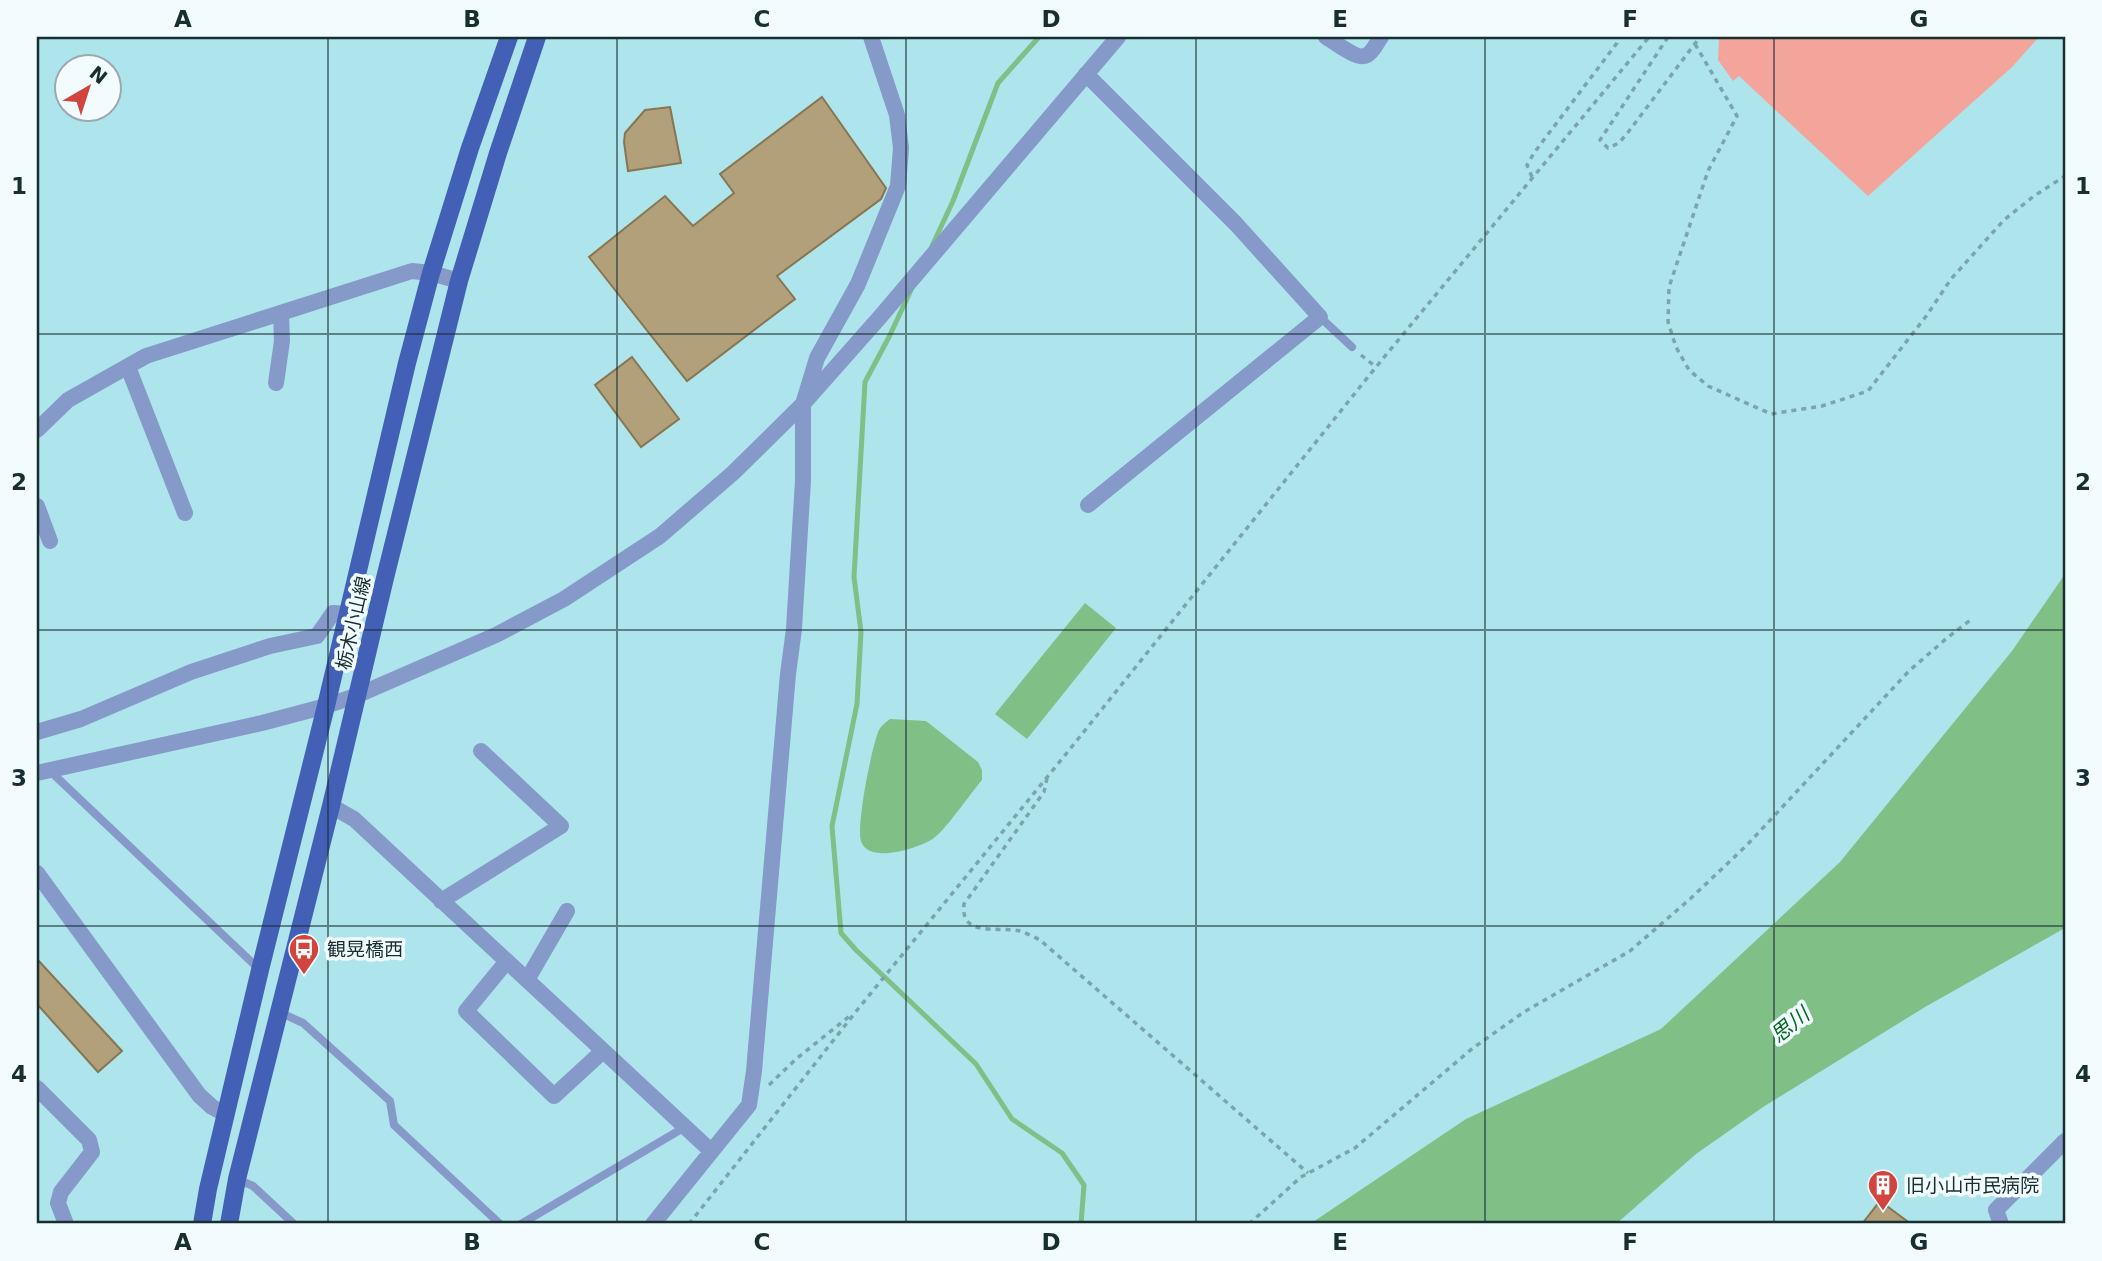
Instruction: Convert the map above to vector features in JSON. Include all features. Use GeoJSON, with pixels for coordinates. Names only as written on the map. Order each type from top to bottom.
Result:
{"type":"FeatureCollection","features":[{"type":"Feature","properties":{"kind":"main road","name":"栃木小山線"},"geometry":{"type":"LineString","coordinates":[[202,1224],[225,1114],[407,363],[431,273],[470,148],[509,37]]}},
{"type":"Feature","properties":{"kind":"main road","name":"栃木小山線"},"geometry":{"type":"LineString","coordinates":[[229,1224],[237,1179],[459,281],[537,37]]}},
{"type":"Feature","properties":{"kind":"street"},"geometry":{"type":"LineString","coordinates":[[653,1224],[749,1105],[794,629],[803,480],[803,404],[817,358],[858,284],[898,186],[901,148],[897,115],[871,37]]}},
{"type":"Feature","properties":{"kind":"street"},"geometry":{"type":"LineString","coordinates":[[43,772],[326,706],[358,695],[496,635],[564,599],[650,543],[733,473],[803,404],[1118,37]]}},
{"type":"Feature","properties":{"kind":"street"},"geometry":{"type":"LineString","coordinates":[[1326,37],[1358,57],[1366,57],[1381,37]]}},
{"type":"Feature","properties":{"kind":"street"},"geometry":{"type":"LineString","coordinates":[[1086,74],[1236,224],[1320,317],[1088,505]]}},
{"type":"Feature","properties":{"kind":"street"},"geometry":{"type":"LineString","coordinates":[[40,420],[68,400],[146,356],[412,271],[459,281]]}},
{"type":"Feature","properties":{"kind":"street"},"geometry":{"type":"LineString","coordinates":[[276,383],[282,341],[281,313]]}},
{"type":"Feature","properties":{"kind":"street"},"geometry":{"type":"LineString","coordinates":[[128,367],[185,513]]}},
{"type":"Feature","properties":{"kind":"street"},"geometry":{"type":"LineString","coordinates":[[37,506],[50,541]]}},
{"type":"Feature","properties":{"kind":"street"},"geometry":{"type":"LineString","coordinates":[[37,732],[81,719],[191,672],[270,646],[317,636],[333,612],[347,614]]}},
{"type":"Feature","properties":{"kind":"street"},"geometry":{"type":"LineString","coordinates":[[441,901],[562,826],[481,751]]}},
{"type":"Feature","properties":{"kind":"street"},"geometry":{"type":"LineString","coordinates":[[331,806],[354,819],[711,1151]]}},
{"type":"Feature","properties":{"kind":"street"},"geometry":{"type":"LineString","coordinates":[[37,873],[199,1095],[225,1114]]}},
{"type":"Feature","properties":{"kind":"street"},"geometry":{"type":"LineString","coordinates":[[527,980],[567,911]]}},
{"type":"Feature","properties":{"kind":"street"},"geometry":{"type":"LineString","coordinates":[[507,961],[466,1011],[554,1096],[603,1051]]}},
{"type":"Feature","properties":{"kind":"street"},"geometry":{"type":"LineString","coordinates":[[37,1088],[89,1140],[92,1152],[61,1192],[58,1203],[66,1224]]}},
{"type":"Feature","properties":{"kind":"street"},"geometry":{"type":"LineString","coordinates":[[2001,1224],[1996,1210],[2065,1141]]}},
{"type":"Feature","properties":{"kind":"lane"},"geometry":{"type":"LineString","coordinates":[[1320,317],[1352,348]]}},
{"type":"Feature","properties":{"kind":"lane"},"geometry":{"type":"LineString","coordinates":[[43,772],[260,970]]}},
{"type":"Feature","properties":{"kind":"lane"},"geometry":{"type":"LineString","coordinates":[[279,1012],[303,1023],[390,1101],[394,1125],[500,1224]]}},
{"type":"Feature","properties":{"kind":"lane"},"geometry":{"type":"LineString","coordinates":[[521,1224],[685,1128]]}},
{"type":"Feature","properties":{"kind":"lane"},"geometry":{"type":"LineString","coordinates":[[237,1179],[253,1186],[294,1224]]}},
{"type":"Feature","properties":{"kind":"path"},"geometry":{"type":"LineString","coordinates":[[1532,177],[1527,165],[1534,153],[1619,37]]}},
{"type":"Feature","properties":{"kind":"path"},"geometry":{"type":"LineString","coordinates":[[689,1224],[858,1009],[1048,777],[1376,366],[1649,37]]}},
{"type":"Feature","properties":{"kind":"path"},"geometry":{"type":"LineString","coordinates":[[1668,37],[1600,140],[1608,148],[1619,143],[1629,131],[1700,37]]}},
{"type":"Feature","properties":{"kind":"path"},"geometry":{"type":"LineString","coordinates":[[1695,44],[1737,117],[1708,171],[1669,287],[1668,322],[1676,347],[1689,370],[1708,386],[1771,414],[1822,406],[1868,391],[1927,315],[1951,279],[2004,220],[2065,176]]}},
{"type":"Feature","properties":{"kind":"path"},"geometry":{"type":"LineString","coordinates":[[1352,348],[1376,366]]}},
{"type":"Feature","properties":{"kind":"path"},"geometry":{"type":"LineString","coordinates":[[1249,1224],[1301,1177],[1355,1148],[1473,1048],[1524,1012],[1630,951],[1746,845],[1909,671],[1973,618]]}},
{"type":"Feature","properties":{"kind":"path"},"geometry":{"type":"LineString","coordinates":[[1048,777],[1044,792],[964,904],[962,915],[968,924],[977,928],[1021,931],[1040,940],[1308,1173]]}},
{"type":"Feature","properties":{"kind":"path"},"geometry":{"type":"LineString","coordinates":[[749,1105],[796,1059],[858,1009]]}},
{"type":"Feature","properties":{"kind":"shaded area"},"geometry":{"type":"Polygon","coordinates":[[[1719,37],[2039,37],[2012,67],[1868,196],[1739,76],[1733,81],[1718,60],[1719,37]]]}},
{"type":"Feature","properties":{"kind":"water","name":"思川"},"geometry":{"type":"Polygon","coordinates":[[[2065,574],[2065,928],[1925,1007],[1763,1107],[1696,1154],[1616,1224],[1310,1224],[1466,1119],[1661,1029],[1840,862],[2012,651],[2065,574]]]}},
{"type":"Feature","properties":{"kind":"water"},"geometry":{"type":"Polygon","coordinates":[[[1085,603],[1116,628],[1027,739],[995,714],[1085,603]]]}},
{"type":"Feature","properties":{"kind":"water"},"geometry":{"type":"Polygon","coordinates":[[[890,719],[926,721],[978,762],[982,770],[982,780],[934,838],[907,850],[883,853],[866,848],[860,833],[873,752],[879,730],[890,719]]]}},
{"type":"Feature","properties":{"kind":"building"},"geometry":{"type":"Polygon","coordinates":[[[822,97],[886,188],[881,199],[777,276],[795,299],[687,381],[589,257],[665,196],[693,226],[734,193],[720,174],[822,97]]]}},
{"type":"Feature","properties":{"kind":"building"},"geometry":{"type":"Polygon","coordinates":[[[670,107],[681,163],[628,171],[625,133],[645,110],[670,107]]]}},
{"type":"Feature","properties":{"kind":"building"},"geometry":{"type":"Polygon","coordinates":[[[632,357],[679,419],[641,447],[595,385],[632,357]]]}},
{"type":"Feature","properties":{"kind":"building"},"geometry":{"type":"Polygon","coordinates":[[[37,959],[122,1051],[98,1072],[37,1004],[37,959]]]}},
{"type":"Feature","properties":{"kind":"building","name":"旧小山市民病院"},"geometry":{"type":"Polygon","coordinates":[[[1880,1201],[1911,1224],[1862,1224],[1880,1201]]]}},
{"type":"Feature","properties":{"kind":"waterway"},"geometry":{"type":"LineString","coordinates":[[932,246],[953,201],[998,83],[1039,37]]}},
{"type":"Feature","properties":{"kind":"waterway"},"geometry":{"type":"LineString","coordinates":[[911,290],[865,382],[854,577],[861,632],[857,704],[832,826],[841,933],[976,1064],[1012,1119],[1062,1153],[1084,1185],[1081,1224]]}},
{"type":"Feature","properties":{"kind":"place","name":"観晃橋西"},"geometry":{"type":"Point","coordinates":[304,976]}},
{"type":"Feature","properties":{"kind":"place","name":"旧小山市民病院"},"geometry":{"type":"Point","coordinates":[1883,1212]}}]}
